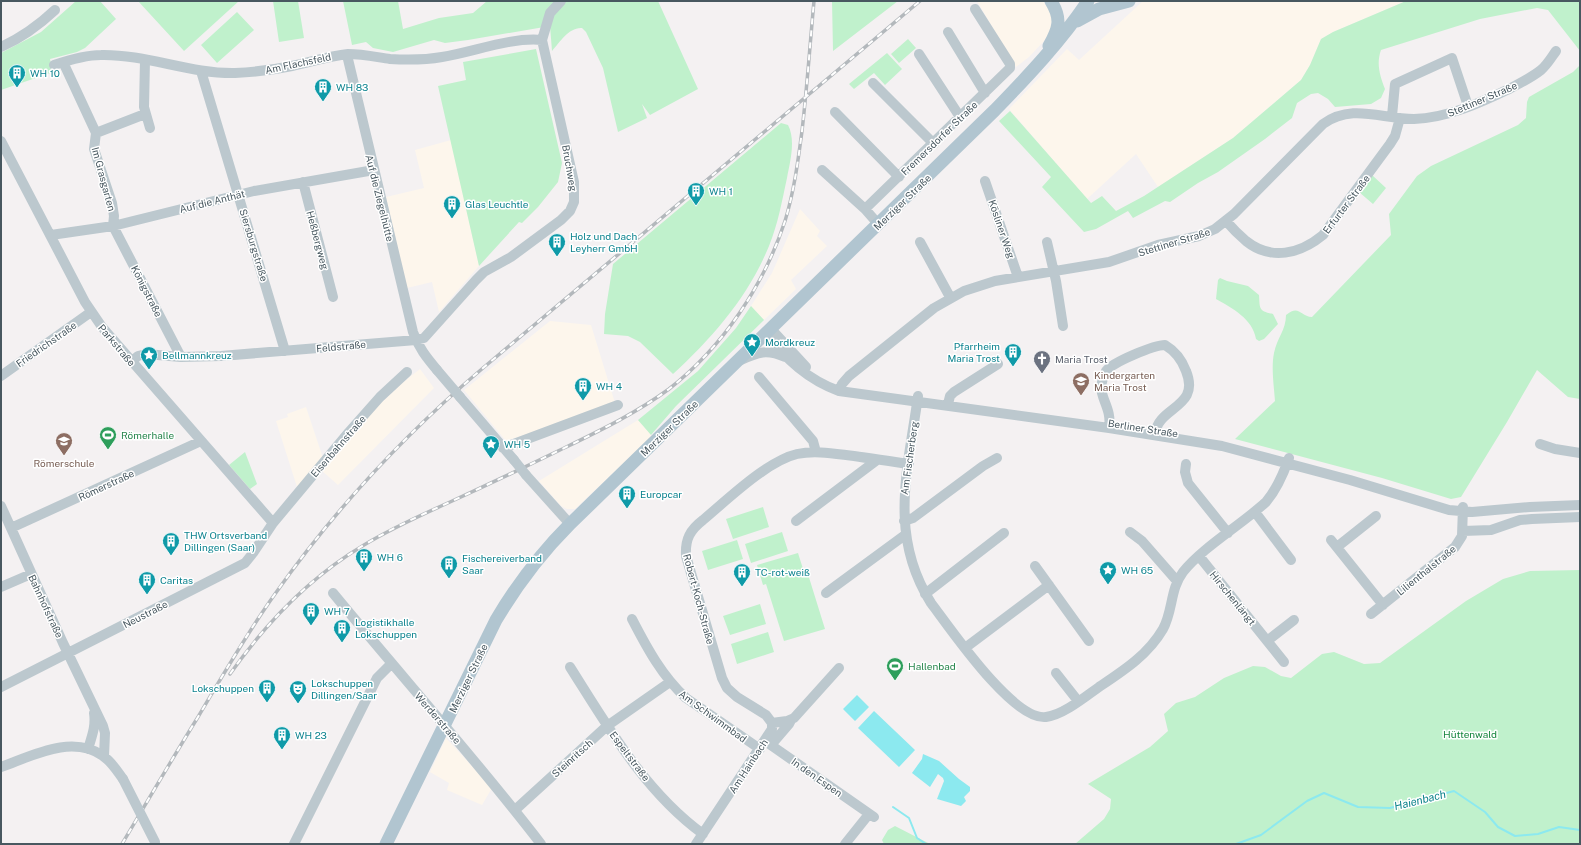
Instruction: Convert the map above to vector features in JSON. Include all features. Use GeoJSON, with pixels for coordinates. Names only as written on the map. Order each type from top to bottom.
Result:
{"type":"FeatureCollection","features":[{"type":"Feature","properties":{"kind":"main road"},"geometry":{"type":"LineString","coordinates":[[1036,67],[1051,44],[1058,24],[1058,14],[1051,1]]}},
{"type":"Feature","properties":{"kind":"main road"},"geometry":{"type":"LineString","coordinates":[[1036,67],[1071,26],[1088,1]]}},
{"type":"Feature","properties":{"kind":"main road"},"geometry":{"type":"LineString","coordinates":[[1071,26],[1094,11],[1129,1]]}},
{"type":"Feature","properties":{"kind":"main road","name":"Merziger Straße"},"geometry":{"type":"LineString","coordinates":[[386,844],[496,620],[537,558],[570,524],[879,225],[995,110],[1036,67]]}},
{"type":"Feature","properties":{"kind":"street","name":"Bruchweg"},"geometry":{"type":"LineString","coordinates":[[416,340],[424,338],[480,276],[511,257],[562,220],[570,211],[574,202],[574,182],[542,40],[550,13],[561,1]]}},
{"type":"Feature","properties":{"kind":"street","name":"Fremersdorfer Straße"},"geometry":{"type":"LineString","coordinates":[[865,210],[1010,68],[1010,64],[975,9]]}},
{"type":"Feature","properties":{"kind":"street"},"geometry":{"type":"LineString","coordinates":[[1,47],[35,29],[55,10]]}},
{"type":"Feature","properties":{"kind":"street"},"geometry":{"type":"LineString","coordinates":[[948,32],[985,93]]}},
{"type":"Feature","properties":{"kind":"street","name":"Am Flachsfeld"},"geometry":{"type":"LineString","coordinates":[[58,64],[81,57],[99,54],[120,55],[201,71],[233,73],[269,70],[334,56],[347,55],[418,60],[463,53],[524,39],[542,40]]}},
{"type":"Feature","properties":{"kind":"street","name":"Stettiner Straße"},"geometry":{"type":"LineString","coordinates":[[840,388],[849,376],[918,320],[950,297],[975,286],[1018,277],[1109,262],[1158,245],[1199,236],[1215,229],[1226,221],[1322,124],[1330,119],[1338,115],[1357,113],[1396,117],[1425,118],[1440,116],[1499,94],[1533,76],[1550,62],[1556,51]]}},
{"type":"Feature","properties":{"kind":"street"},"geometry":{"type":"LineString","coordinates":[[919,54],[960,117]]}},
{"type":"Feature","properties":{"kind":"street","name":"Auf die Ziegelhütte"},"geometry":{"type":"LineString","coordinates":[[347,55],[416,340]]}},
{"type":"Feature","properties":{"kind":"street","name":"Erfurter Straße"},"geometry":{"type":"LineString","coordinates":[[1226,221],[1246,241],[1258,248],[1270,252],[1291,252],[1312,244],[1323,234],[1396,136],[1395,84],[1452,58],[1468,106]]}},
{"type":"Feature","properties":{"kind":"street"},"geometry":{"type":"LineString","coordinates":[[145,60],[145,114],[150,128]]}},
{"type":"Feature","properties":{"kind":"street","name":"Im Grasgarten"},"geometry":{"type":"LineString","coordinates":[[58,64],[96,133],[94,149],[112,203],[114,216],[113,226]]}},
{"type":"Feature","properties":{"kind":"street","name":"Siersburgstraße"},"geometry":{"type":"LineString","coordinates":[[201,71],[285,351]]}},
{"type":"Feature","properties":{"kind":"street"},"geometry":{"type":"LineString","coordinates":[[873,83],[934,144]]}},
{"type":"Feature","properties":{"kind":"street"},"geometry":{"type":"LineString","coordinates":[[835,112],[899,177]]}},
{"type":"Feature","properties":{"kind":"street","name":"Im Grasgarten"},"geometry":{"type":"LineString","coordinates":[[96,133],[145,114]]}},
{"type":"Feature","properties":{"kind":"street","name":"Parkstraße"},"geometry":{"type":"LineString","coordinates":[[1,141],[52,235],[91,312],[131,362],[273,523]]}},
{"type":"Feature","properties":{"kind":"street","name":"Auf die Anthät"},"geometry":{"type":"LineString","coordinates":[[52,235],[113,226],[239,194],[374,170]]}},
{"type":"Feature","properties":{"kind":"street"},"geometry":{"type":"LineString","coordinates":[[822,170],[879,225]]}},
{"type":"Feature","properties":{"kind":"street","name":"Kösliner Weg"},"geometry":{"type":"LineString","coordinates":[[985,181],[1018,277]]}},
{"type":"Feature","properties":{"kind":"street","name":"Heßbergweg"},"geometry":{"type":"LineString","coordinates":[[303,182],[333,297]]}},
{"type":"Feature","properties":{"kind":"street","name":"Königstraße"},"geometry":{"type":"LineString","coordinates":[[113,226],[181,357]]}},
{"type":"Feature","properties":{"kind":"street"},"geometry":{"type":"LineString","coordinates":[[920,242],[950,297]]}},
{"type":"Feature","properties":{"kind":"street"},"geometry":{"type":"LineString","coordinates":[[1047,242],[1054,271],[1063,326]]}},
{"type":"Feature","properties":{"kind":"street","name":"Friedrichstraße"},"geometry":{"type":"LineString","coordinates":[[1,376],[91,312]]}},
{"type":"Feature","properties":{"kind":"street","name":"Berliner Straße"},"geometry":{"type":"LineString","coordinates":[[768,332],[786,358],[803,372],[816,381],[840,388],[1224,441],[1288,460],[1352,475],[1462,509],[1580,505]]}},
{"type":"Feature","properties":{"kind":"street","name":"Berliner Straße"},"geometry":{"type":"LineString","coordinates":[[768,332],[806,367],[840,388]]}},
{"type":"Feature","properties":{"kind":"street"},"geometry":{"type":"LineString","coordinates":[[416,340],[426,358],[570,524]]}},
{"type":"Feature","properties":{"kind":"street","name":"Feldstraße"},"geometry":{"type":"LineString","coordinates":[[131,362],[138,356],[146,354],[181,357],[220,356],[416,340]]}},
{"type":"Feature","properties":{"kind":"street"},"geometry":{"type":"LineString","coordinates":[[1109,425],[1110,416],[1101,387],[1107,370],[1114,365],[1143,352],[1165,345],[1171,349],[1182,363],[1189,379],[1190,389],[1183,402],[1158,424],[1155,432]]}},
{"type":"Feature","properties":{"kind":"street","name":"Berliner Straße"},"geometry":{"type":"LineString","coordinates":[[739,360],[754,354],[768,351],[786,358]]}},
{"type":"Feature","properties":{"kind":"street"},"geometry":{"type":"LineString","coordinates":[[948,402],[954,392],[966,382],[998,364]]}},
{"type":"Feature","properties":{"kind":"street","name":"Eisenbahnstraße"},"geometry":{"type":"LineString","coordinates":[[273,523],[380,397],[407,372]]}},
{"type":"Feature","properties":{"kind":"street"},"geometry":{"type":"LineString","coordinates":[[759,377],[813,441],[816,452]]}},
{"type":"Feature","properties":{"kind":"street","name":"Am Fischerberg"},"geometry":{"type":"LineString","coordinates":[[917,398],[904,499],[904,521],[906,535],[915,570],[925,594],[965,648],[993,682],[1020,706],[1033,714],[1046,717],[1063,711],[1078,701],[1131,665],[1150,647],[1163,629],[1177,581],[1182,573],[1199,556],[1266,502],[1275,492],[1288,460]]}},
{"type":"Feature","properties":{"kind":"street"},"geometry":{"type":"LineString","coordinates":[[503,448],[618,405]]}},
{"type":"Feature","properties":{"kind":"street","name":"Römerstraße"},"geometry":{"type":"LineString","coordinates":[[11,528],[201,441]]}},
{"type":"Feature","properties":{"kind":"street"},"geometry":{"type":"LineString","coordinates":[[1540,444],[1555,449],[1580,453]]}},
{"type":"Feature","properties":{"kind":"street","name":"Robert-Koch-Straße"},"geometry":{"type":"LineString","coordinates":[[772,723],[766,715],[737,697],[727,688],[722,678],[686,556],[686,540],[695,527],[763,471],[787,457],[816,452],[909,464]]}},
{"type":"Feature","properties":{"kind":"street"},"geometry":{"type":"LineString","coordinates":[[904,521],[913,518],[982,466],[997,458]]}},
{"type":"Feature","properties":{"kind":"street"},"geometry":{"type":"LineString","coordinates":[[796,521],[877,460]]}},
{"type":"Feature","properties":{"kind":"street"},"geometry":{"type":"LineString","coordinates":[[1186,464],[1185,472],[1188,483],[1228,533]]}},
{"type":"Feature","properties":{"kind":"street","name":"Bahnhofstraße"},"geometry":{"type":"LineString","coordinates":[[1,506],[105,733],[104,756]]}},
{"type":"Feature","properties":{"kind":"street","name":"Lilienthalstraße"},"geometry":{"type":"LineString","coordinates":[[1371,614],[1455,547],[1461,540],[1463,530],[1462,509]]}},
{"type":"Feature","properties":{"kind":"street"},"geometry":{"type":"LineString","coordinates":[[1255,512],[1291,560]]}},
{"type":"Feature","properties":{"kind":"street"},"geometry":{"type":"LineString","coordinates":[[1376,516],[1334,544],[1382,605]]}},
{"type":"Feature","properties":{"kind":"street"},"geometry":{"type":"LineString","coordinates":[[1463,530],[1491,530],[1520,520],[1580,517]]}},
{"type":"Feature","properties":{"kind":"street","name":"Neustraße"},"geometry":{"type":"LineString","coordinates":[[1,687],[241,566],[254,553],[273,523]]}},
{"type":"Feature","properties":{"kind":"street"},"geometry":{"type":"LineString","coordinates":[[1130,532],[1142,541],[1177,581]]}},
{"type":"Feature","properties":{"kind":"street"},"geometry":{"type":"LineString","coordinates":[[925,594],[1004,533]]}},
{"type":"Feature","properties":{"kind":"street"},"geometry":{"type":"LineString","coordinates":[[826,593],[906,535]]}},
{"type":"Feature","properties":{"kind":"street","name":"Hirschenlängt"},"geometry":{"type":"LineString","coordinates":[[1199,556],[1284,662]]}},
{"type":"Feature","properties":{"kind":"street"},"geometry":{"type":"LineString","coordinates":[[1035,566],[1089,641]]}},
{"type":"Feature","properties":{"kind":"street"},"geometry":{"type":"LineString","coordinates":[[1,587],[31,574]]}},
{"type":"Feature","properties":{"kind":"street"},"geometry":{"type":"LineString","coordinates":[[965,648],[1049,584]]}},
{"type":"Feature","properties":{"kind":"street","name":"Werderstraße"},"geometry":{"type":"LineString","coordinates":[[333,593],[515,810],[541,844]]}},
{"type":"Feature","properties":{"kind":"street","name":"Am Schwimmbad"},"geometry":{"type":"LineString","coordinates":[[632,619],[660,668],[670,682],[686,698],[765,745]]}},
{"type":"Feature","properties":{"kind":"street"},"geometry":{"type":"LineString","coordinates":[[1267,640],[1294,620]]}},
{"type":"Feature","properties":{"kind":"street"},"geometry":{"type":"LineString","coordinates":[[294,844],[377,678],[391,664]]}},
{"type":"Feature","properties":{"kind":"street","name":"Espeltstraße"},"geometry":{"type":"LineString","coordinates":[[570,667],[608,726],[654,788],[687,822],[703,834]]}},
{"type":"Feature","properties":{"kind":"street"},"geometry":{"type":"LineString","coordinates":[[765,745],[790,724],[791,720],[839,668]]}},
{"type":"Feature","properties":{"kind":"street"},"geometry":{"type":"LineString","coordinates":[[1056,672],[1078,701]]}},
{"type":"Feature","properties":{"kind":"street","name":"Steinritsch"},"geometry":{"type":"LineString","coordinates":[[515,810],[608,726],[670,682]]}},
{"type":"Feature","properties":{"kind":"street","name":"Bahnhofstraße"},"geometry":{"type":"LineString","coordinates":[[88,748],[94,731],[95,720],[93,705]]}},
{"type":"Feature","properties":{"kind":"street"},"geometry":{"type":"LineString","coordinates":[[772,723],[791,720]]}},
{"type":"Feature","properties":{"kind":"street","name":"Am Hainbach"},"geometry":{"type":"LineString","coordinates":[[696,844],[765,745],[772,729],[772,723]]}},
{"type":"Feature","properties":{"kind":"street","name":"In den Espen"},"geometry":{"type":"LineString","coordinates":[[765,745],[871,815],[845,844]]}},
{"type":"Feature","properties":{"kind":"street"},"geometry":{"type":"LineString","coordinates":[[1,767],[62,747],[74,746],[88,748],[104,756],[123,779],[155,843]]}},
{"type":"Feature","properties":{"kind":"shaded area"},"geometry":{"type":"Polygon","coordinates":[[[977,1],[1043,1],[1051,13],[1051,29],[1044,41],[1029,57],[1016,67],[977,1]]]}},
{"type":"Feature","properties":{"kind":"shaded area"},"geometry":{"type":"Polygon","coordinates":[[[1143,1],[1406,1],[1333,32],[1321,39],[1310,65],[1301,80],[1233,138],[1158,187],[1136,154],[1087,199],[1009,109],[1067,49],[1079,60],[1143,1]]]}},
{"type":"Feature","properties":{"kind":"shaded area"},"geometry":{"type":"Polygon","coordinates":[[[451,140],[479,266],[439,312],[432,282],[407,288],[386,197],[424,188],[415,150],[451,140]]]}},
{"type":"Feature","properties":{"kind":"shaded area"},"geometry":{"type":"Polygon","coordinates":[[[800,209],[820,231],[817,236],[827,246],[791,280],[796,289],[764,320],[751,306],[772,273],[800,209]]]}},
{"type":"Feature","properties":{"kind":"shaded area"},"geometry":{"type":"Polygon","coordinates":[[[550,321],[591,325],[615,403],[586,415],[506,441],[464,390],[550,321]]]}},
{"type":"Feature","properties":{"kind":"shaded area"},"geometry":{"type":"Polygon","coordinates":[[[420,369],[434,388],[338,485],[321,470],[375,409],[401,384],[420,369]]]}},
{"type":"Feature","properties":{"kind":"shaded area"},"geometry":{"type":"Polygon","coordinates":[[[306,407],[323,458],[297,487],[276,421],[288,417],[287,414],[306,407]]]}},
{"type":"Feature","properties":{"kind":"shaded area"},"geometry":{"type":"Polygon","coordinates":[[[638,420],[652,436],[575,509],[567,509],[561,506],[539,481],[638,420]]]}},
{"type":"Feature","properties":{"kind":"shaded area"},"geometry":{"type":"Polygon","coordinates":[[[446,738],[492,788],[482,805],[447,790],[449,783],[430,772],[446,738]]]}},
{"type":"Feature","properties":{"kind":"green space"},"geometry":{"type":"Polygon","coordinates":[[[76,1],[100,1],[116,19],[85,48],[77,52],[50,59],[53,72],[1,90],[1,53],[41,32],[76,1]]]}},
{"type":"Feature","properties":{"kind":"green space"},"geometry":{"type":"Polygon","coordinates":[[[138,1],[239,1],[184,51],[138,1]]]}},
{"type":"Feature","properties":{"kind":"green space"},"geometry":{"type":"Polygon","coordinates":[[[273,1],[298,1],[304,38],[279,42],[273,1]]]}},
{"type":"Feature","properties":{"kind":"green space"},"geometry":{"type":"Polygon","coordinates":[[[343,1],[398,1],[403,29],[439,18],[473,13],[487,1],[658,1],[698,89],[650,115],[642,104],[647,118],[618,132],[603,68],[586,32],[582,28],[577,28],[569,32],[552,51],[550,26],[445,43],[434,40],[393,52],[373,48],[366,42],[352,45],[343,1]]]}},
{"type":"Feature","properties":{"kind":"green space"},"geometry":{"type":"Polygon","coordinates":[[[832,1],[898,1],[833,51],[832,1]]]}},
{"type":"Feature","properties":{"kind":"green space"},"geometry":{"type":"Polygon","coordinates":[[[1406,1],[1580,1],[1580,51],[1548,10],[1537,8],[1480,19],[1381,50],[1379,60],[1380,75],[1385,89],[1381,98],[1371,104],[1335,107],[1328,99],[1318,93],[1311,94],[1297,103],[1292,118],[1265,139],[1218,172],[1198,183],[1170,202],[1165,201],[1133,218],[1128,211],[1096,229],[1084,232],[1042,187],[1051,177],[999,121],[1010,111],[1091,203],[1102,196],[1116,211],[1144,196],[1233,138],[1301,80],[1310,65],[1321,39],[1333,32],[1406,1]]]}},
{"type":"Feature","properties":{"kind":"green space"},"geometry":{"type":"Polygon","coordinates":[[[237,12],[254,30],[217,63],[201,45],[237,12]]]}},
{"type":"Feature","properties":{"kind":"green space"},"geometry":{"type":"Polygon","coordinates":[[[908,39],[916,48],[899,63],[891,54],[908,39]]]}},
{"type":"Feature","properties":{"kind":"green space"},"geometry":{"type":"Polygon","coordinates":[[[536,49],[562,163],[558,182],[538,207],[522,223],[519,222],[479,266],[438,86],[466,80],[463,62],[536,49]]]}},
{"type":"Feature","properties":{"kind":"green space"},"geometry":{"type":"Polygon","coordinates":[[[887,53],[902,69],[885,85],[874,73],[854,89],[849,84],[887,53]]]}},
{"type":"Feature","properties":{"kind":"green space"},"geometry":{"type":"Polygon","coordinates":[[[1580,65],[1580,399],[1568,397],[1537,370],[1461,497],[1451,499],[1382,478],[1235,439],[1275,401],[1273,359],[1275,348],[1285,325],[1286,315],[1290,312],[1297,311],[1312,317],[1391,235],[1389,214],[1417,176],[1431,166],[1518,125],[1526,118],[1527,102],[1529,97],[1573,72],[1580,65]]]}},
{"type":"Feature","properties":{"kind":"green space"},"geometry":{"type":"Polygon","coordinates":[[[781,123],[788,125],[792,137],[792,151],[780,212],[775,229],[769,246],[751,282],[740,299],[715,331],[673,374],[640,342],[628,336],[604,334],[605,314],[613,264],[781,123]]]}},
{"type":"Feature","properties":{"kind":"green space"},"geometry":{"type":"Polygon","coordinates":[[[1372,175],[1386,188],[1373,204],[1359,192],[1372,175]]]}},
{"type":"Feature","properties":{"kind":"green space"},"geometry":{"type":"Polygon","coordinates":[[[1220,278],[1248,286],[1259,295],[1262,310],[1273,314],[1278,324],[1264,339],[1259,341],[1256,339],[1251,326],[1241,315],[1216,299],[1218,280],[1220,278]]]}},
{"type":"Feature","properties":{"kind":"green space"},"geometry":{"type":"Polygon","coordinates":[[[751,306],[764,320],[676,406],[651,435],[638,420],[698,371],[736,328],[751,306]]]}},
{"type":"Feature","properties":{"kind":"green space"},"geometry":{"type":"Polygon","coordinates":[[[245,452],[257,484],[250,489],[229,465],[245,452]]]}},
{"type":"Feature","properties":{"kind":"green space"},"geometry":{"type":"Polygon","coordinates":[[[763,507],[769,527],[733,539],[726,519],[763,507]]]}},
{"type":"Feature","properties":{"kind":"green space"},"geometry":{"type":"Polygon","coordinates":[[[782,532],[788,551],[751,563],[745,544],[782,532]]]}},
{"type":"Feature","properties":{"kind":"green space"},"geometry":{"type":"Polygon","coordinates":[[[737,540],[743,559],[708,570],[702,551],[737,540]]]}},
{"type":"Feature","properties":{"kind":"green space"},"geometry":{"type":"Polygon","coordinates":[[[798,553],[804,572],[807,571],[825,629],[784,641],[766,584],[763,585],[757,565],[798,553]]]}},
{"type":"Feature","properties":{"kind":"green space","name":"Hüttenwald"},"geometry":{"type":"Polygon","coordinates":[[[1580,570],[1580,844],[1075,844],[1104,819],[1110,809],[1111,799],[1088,784],[1150,747],[1168,731],[1164,714],[1176,703],[1195,697],[1224,678],[1253,666],[1265,667],[1281,676],[1291,678],[1322,654],[1334,652],[1364,664],[1380,663],[1466,601],[1503,579],[1530,571],[1580,570]]]}},
{"type":"Feature","properties":{"kind":"green space"},"geometry":{"type":"Polygon","coordinates":[[[760,604],[766,624],[730,635],[723,616],[760,604]]]}},
{"type":"Feature","properties":{"kind":"green space"},"geometry":{"type":"Polygon","coordinates":[[[768,632],[774,652],[737,664],[731,644],[768,632]]]}},
{"type":"Feature","properties":{"kind":"green space"},"geometry":{"type":"Polygon","coordinates":[[[895,826],[930,844],[884,844],[882,840],[888,830],[895,826]]]}},
{"type":"Feature","properties":{"kind":"water"},"geometry":{"type":"Polygon","coordinates":[[[857,695],[869,707],[855,721],[843,709],[857,695]]]}},
{"type":"Feature","properties":{"kind":"water"},"geometry":{"type":"Polygon","coordinates":[[[874,711],[915,750],[899,767],[858,728],[874,711]]]}},
{"type":"Feature","properties":{"kind":"water"},"geometry":{"type":"Polygon","coordinates":[[[923,754],[939,761],[970,787],[970,791],[964,797],[966,801],[961,806],[937,799],[944,781],[938,774],[930,787],[912,773],[922,759],[923,754]]]}},
{"type":"Feature","properties":{"kind":"waterway","name":"Haienbach"},"geometry":{"type":"LineString","coordinates":[[1236,844],[1261,835],[1307,801],[1324,793],[1358,807],[1390,808],[1454,791],[1485,812],[1498,827],[1515,836],[1538,834],[1559,827],[1580,830]]}},
{"type":"Feature","properties":{"kind":"waterway","name":"Haienbach"},"geometry":{"type":"LineString","coordinates":[[893,807],[909,818],[917,838],[926,844]]}},
{"type":"Feature","properties":{"kind":"railway"},"geometry":{"type":"LineString","coordinates":[[230,674],[244,655],[290,602],[325,571],[344,558],[396,527],[546,457],[629,415],[669,389],[707,354],[724,334],[753,291],[766,268],[785,221],[793,188],[802,131],[814,1]]}},
{"type":"Feature","properties":{"kind":"railway"},"geometry":{"type":"LineString","coordinates":[[122,844],[235,654],[265,609],[322,532],[372,474],[454,393],[920,1]]}},
{"type":"Feature","properties":{"kind":"place","name":"WH 10"},"geometry":{"type":"Point","coordinates":[17,88]}},
{"type":"Feature","properties":{"kind":"place","name":"WH 83"},"geometry":{"type":"Point","coordinates":[323,102]}},
{"type":"Feature","properties":{"kind":"place","name":"WH 1"},"geometry":{"type":"Point","coordinates":[696,206]}},
{"type":"Feature","properties":{"kind":"place","name":"Glas Leuchtle"},"geometry":{"type":"Point","coordinates":[452,219]}},
{"type":"Feature","properties":{"kind":"place","name":"Holz und Dach Leyherr GmbH"},"geometry":{"type":"Point","coordinates":[557,257]}},
{"type":"Feature","properties":{"kind":"place","name":"Mordkreuz"},"geometry":{"type":"Point","coordinates":[752,357]}},
{"type":"Feature","properties":{"kind":"place","name":"Pfarrheim Maria Trost"},"geometry":{"type":"Point","coordinates":[1013,367]}},
{"type":"Feature","properties":{"kind":"place","name":"Bellmannkreuz"},"geometry":{"type":"Point","coordinates":[149,370]}},
{"type":"Feature","properties":{"kind":"place","name":"Maria Trost"},"geometry":{"type":"Point","coordinates":[1042,374]}},
{"type":"Feature","properties":{"kind":"place","name":"Kindergarten Maria Trost"},"geometry":{"type":"Point","coordinates":[1081,396]}},
{"type":"Feature","properties":{"kind":"place","name":"WH 4"},"geometry":{"type":"Point","coordinates":[583,401]}},
{"type":"Feature","properties":{"kind":"place","name":"Römerhalle"},"geometry":{"type":"Point","coordinates":[108,450]}},
{"type":"Feature","properties":{"kind":"place","name":"Römerschule"},"geometry":{"type":"Point","coordinates":[64,456]}},
{"type":"Feature","properties":{"kind":"place","name":"WH 5"},"geometry":{"type":"Point","coordinates":[491,459]}},
{"type":"Feature","properties":{"kind":"place","name":"Europcar"},"geometry":{"type":"Point","coordinates":[627,509]}},
{"type":"Feature","properties":{"kind":"place","name":"THW Ortsverband Dillingen (Saar)"},"geometry":{"type":"Point","coordinates":[171,556]}},
{"type":"Feature","properties":{"kind":"place","name":"WH 6"},"geometry":{"type":"Point","coordinates":[364,572]}},
{"type":"Feature","properties":{"kind":"place","name":"Fischereiverband Saar"},"geometry":{"type":"Point","coordinates":[449,579]}},
{"type":"Feature","properties":{"kind":"place","name":"WH 65"},"geometry":{"type":"Point","coordinates":[1108,585]}},
{"type":"Feature","properties":{"kind":"place","name":"TC-rot-weiß"},"geometry":{"type":"Point","coordinates":[742,587]}},
{"type":"Feature","properties":{"kind":"place","name":"Caritas"},"geometry":{"type":"Point","coordinates":[147,595]}},
{"type":"Feature","properties":{"kind":"place","name":"WH 7"},"geometry":{"type":"Point","coordinates":[311,626]}},
{"type":"Feature","properties":{"kind":"place","name":"Logistikhalle Lokschuppen"},"geometry":{"type":"Point","coordinates":[342,643]}},
{"type":"Feature","properties":{"kind":"place","name":"Hallenbad"},"geometry":{"type":"Point","coordinates":[895,681]}},
{"type":"Feature","properties":{"kind":"place","name":"Lokschuppen"},"geometry":{"type":"Point","coordinates":[267,703]}},
{"type":"Feature","properties":{"kind":"place","name":"Lokschuppen Dillingen/Saar"},"geometry":{"type":"Point","coordinates":[298,704]}},
{"type":"Feature","properties":{"kind":"place","name":"WH 23"},"geometry":{"type":"Point","coordinates":[282,750]}}]}
